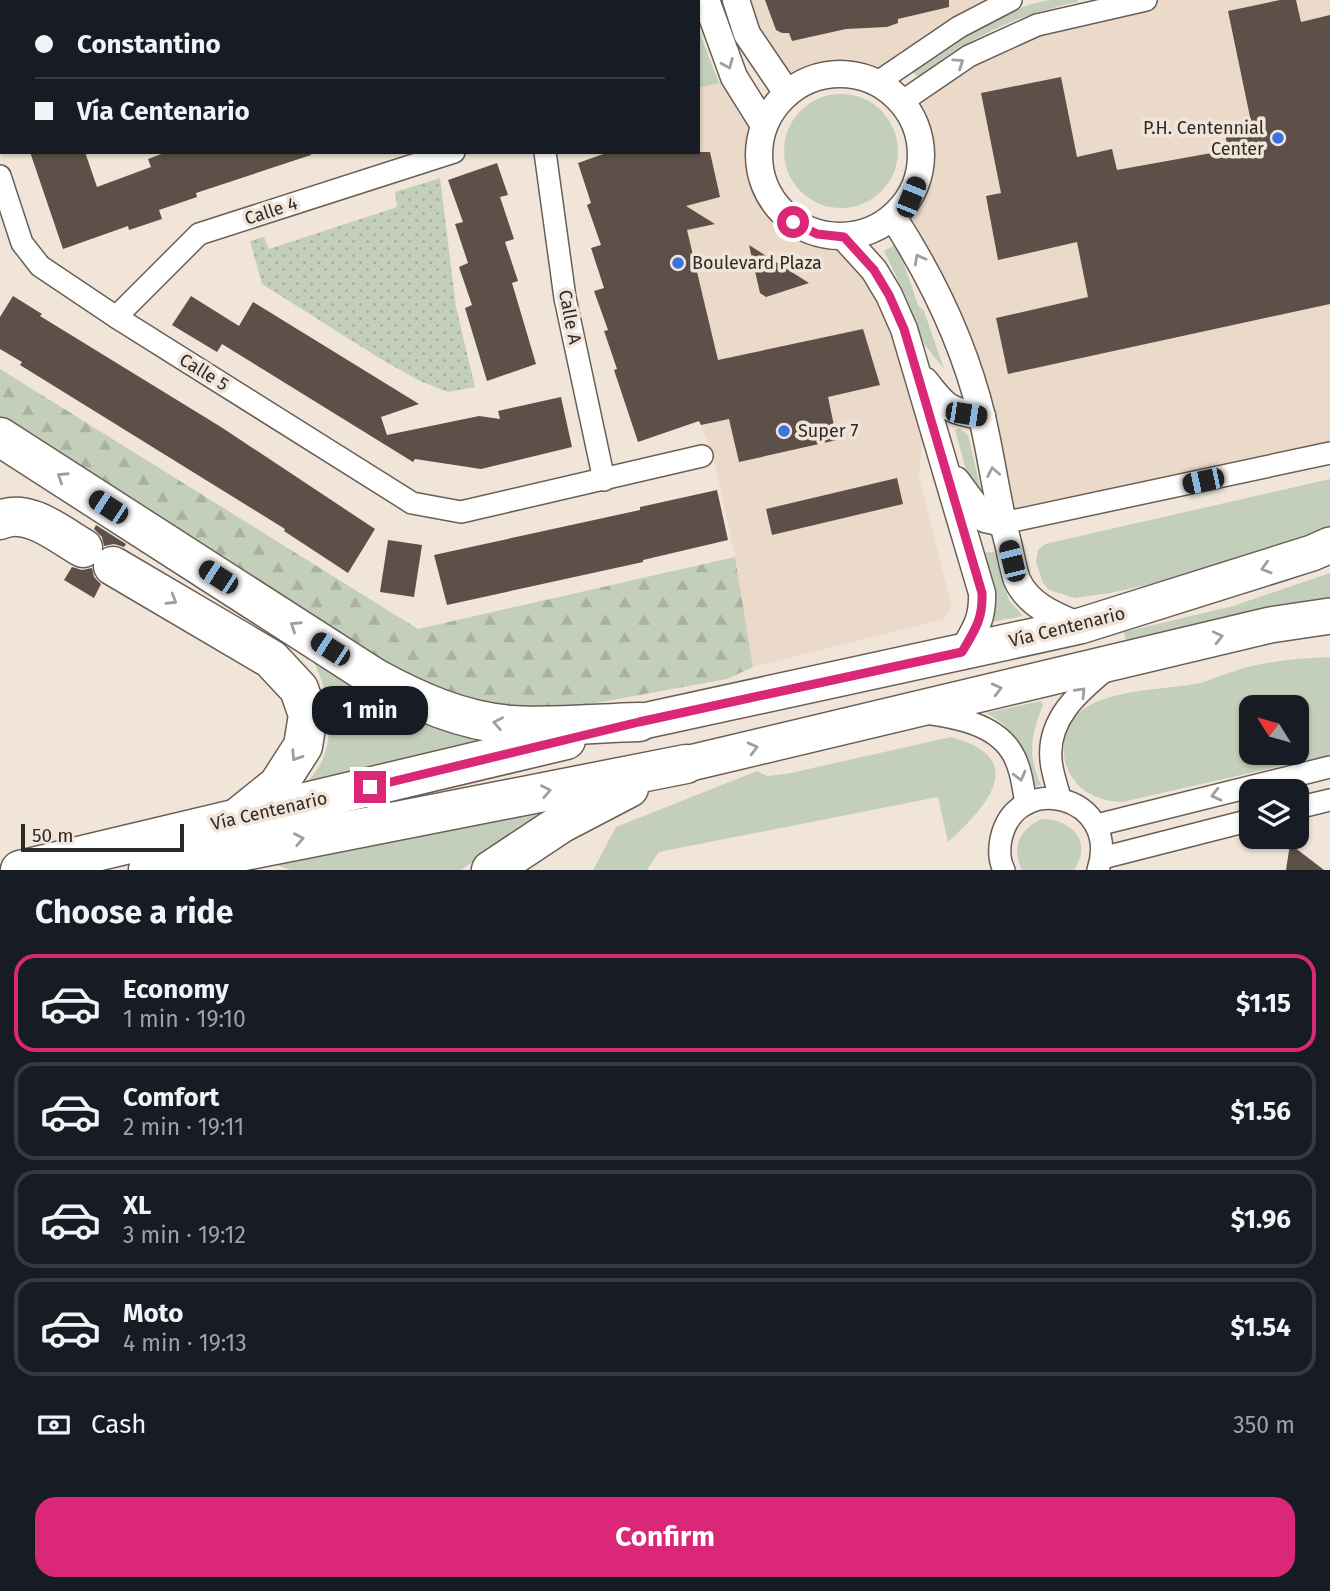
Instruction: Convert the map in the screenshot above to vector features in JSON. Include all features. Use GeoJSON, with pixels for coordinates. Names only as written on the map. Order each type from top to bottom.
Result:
{"type":"FeatureCollection","features":[{"type":"Feature","properties":{"kind":"highway"},"geometry":{"type":"LineString","coordinates":[[0,437],[375,678],[413,698],[457,715],[510,725],[639,722]]}},
{"type":"Feature","properties":{"kind":"highway"},"geometry":{"type":"LineString","coordinates":[[0,520],[5,517],[32,519],[271,659],[299,689],[308,715],[303,746],[278,785],[235,819]]}},
{"type":"Feature","properties":{"kind":"highway","name":"Vía Centenario"},"geometry":{"type":"LineString","coordinates":[[20,870],[639,722],[1080,626],[1330,545]]}},
{"type":"Feature","properties":{"kind":"highway","name":"Vía Centenario"},"geometry":{"type":"LineString","coordinates":[[148,870],[686,764],[1117,660],[1270,625],[1330,616]]}},
{"type":"Feature","properties":{"kind":"highway"},"geometry":{"type":"LineString","coordinates":[[491,870],[562,823],[615,793],[686,764]]}},
{"type":"Feature","properties":{"kind":"highway"},"geometry":{"type":"LineString","coordinates":[[208,857],[265,870]]}},
{"type":"Feature","properties":{"kind":"highway"},"geometry":{"type":"LineString","coordinates":[[0,860],[3,870]]}},
{"type":"Feature","properties":{"kind":"street"},"geometry":{"type":"LineString","coordinates":[[706,0],[734,77],[764,125]]}},
{"type":"Feature","properties":{"kind":"street"},"geometry":{"type":"LineString","coordinates":[[736,0],[747,34],[787,93]]}},
{"type":"Feature","properties":{"kind":"street"},"geometry":{"type":"LineString","coordinates":[[878,82],[959,27],[1012,0]]}},
{"type":"Feature","properties":{"kind":"street"},"geometry":{"type":"LineString","coordinates":[[903,101],[968,57],[1037,25],[1116,3],[1146,0]]}},
{"type":"Feature","properties":{"kind":"street"},"geometry":{"type":"LineString","coordinates":[[829,74],[855,75],[878,82],[903,101],[916,124],[922,146],[920,172],[911,197],[893,217],[870,231],[844,237],[817,234],[793,222],[772,201],[763,181],[759,154],[764,125],[787,93],[806,81],[829,74]]}},
{"type":"Feature","properties":{"kind":"street","name":"Calle 4"},"geometry":{"type":"LineString","coordinates":[[116,317],[199,234],[448,154]]}},
{"type":"Feature","properties":{"kind":"street","name":"Calle A"},"geometry":{"type":"LineString","coordinates":[[545,154],[565,298],[604,480]]}},
{"type":"Feature","properties":{"kind":"street","name":"Calle 5"},"geometry":{"type":"LineString","coordinates":[[0,176],[22,243],[40,266],[116,317],[412,503],[460,512],[604,480]]}},
{"type":"Feature","properties":{"kind":"street"},"geometry":{"type":"LineString","coordinates":[[893,217],[917,255],[960,342],[982,416],[1017,579],[1028,596],[1046,611],[1080,626]]}},
{"type":"Feature","properties":{"kind":"street"},"geometry":{"type":"LineString","coordinates":[[844,237],[874,270],[904,329],[982,593],[983,611],[962,652]]}},
{"type":"Feature","properties":{"kind":"street"},"geometry":{"type":"LineString","coordinates":[[919,374],[954,412],[982,416]]}},
{"type":"Feature","properties":{"kind":"street"},"geometry":{"type":"LineString","coordinates":[[945,464],[985,519],[1003,523],[1330,453]]}},
{"type":"Feature","properties":{"kind":"street"},"geometry":{"type":"LineString","coordinates":[[604,480],[702,456]]}},
{"type":"Feature","properties":{"kind":"street"},"geometry":{"type":"LineString","coordinates":[[1060,798],[1051,760],[1052,734],[1063,711],[1084,688],[1117,660]]}},
{"type":"Feature","properties":{"kind":"street"},"geometry":{"type":"LineString","coordinates":[[907,711],[942,715],[969,722],[998,736],[1011,751],[1020,774],[1026,804]]}},
{"type":"Feature","properties":{"kind":"street"},"geometry":{"type":"LineString","coordinates":[[1097,825],[1330,767]]}},
{"type":"Feature","properties":{"kind":"street"},"geometry":{"type":"LineString","coordinates":[[1003,870],[999,848],[1003,830],[1012,815],[1026,804],[1042,798],[1060,798],[1087,812],[1097,825],[1102,841],[1100,864],[1239,823]]}},
{"type":"Feature","properties":{"kind":"street"},"geometry":{"type":"LineString","coordinates":[[1309,805],[1330,800]]}},
{"type":"Feature","properties":{"kind":"shaded area"},"geometry":{"type":"Polygon","coordinates":[[[748,0],[1011,0],[878,82],[855,75],[829,74],[806,81],[787,93],[748,0]]]}},
{"type":"Feature","properties":{"kind":"shaded area"},"geometry":{"type":"Polygon","coordinates":[[[1146,0],[1330,0],[1330,453],[1003,523],[982,416],[893,217],[911,197],[921,172],[922,146],[916,124],[903,101],[969,56],[1146,0]]]}},
{"type":"Feature","properties":{"kind":"shaded area"},"geometry":{"type":"Polygon","coordinates":[[[734,77],[764,125],[759,154],[763,181],[773,201],[793,222],[817,234],[844,237],[874,270],[909,378],[922,439],[919,477],[952,608],[943,619],[753,667],[735,557],[715,463],[660,316],[698,154],[700,154],[700,87],[734,77]]]}},
{"type":"Feature","properties":{"kind":"green space"},"geometry":{"type":"Polygon","coordinates":[[[1048,0],[1078,2],[1035,13],[993,30],[955,51],[919,78],[911,71],[993,20],[1048,0]]]}},
{"type":"Feature","properties":{"kind":"green space"},"geometry":{"type":"Polygon","coordinates":[[[700,34],[719,83],[700,88],[700,34]]]}},
{"type":"Feature","properties":{"kind":"green space"},"geometry":{"type":"Polygon","coordinates":[[[841,94],[863,98],[873,103],[889,119],[894,129],[898,151],[894,173],[889,183],[873,199],[863,204],[841,208],[819,204],[809,199],[793,183],[788,173],[784,151],[788,129],[793,119],[809,103],[819,98],[841,94]]]}},
{"type":"Feature","properties":{"kind":"green space"},"geometry":{"type":"Polygon","coordinates":[[[440,178],[456,307],[475,387],[448,392],[420,381],[384,361],[262,284],[250,241],[264,237],[269,249],[397,207],[395,192],[440,178]]]}},
{"type":"Feature","properties":{"kind":"green space"},"geometry":{"type":"Polygon","coordinates":[[[897,244],[944,369],[924,344],[908,301],[884,251],[897,244]]]}},
{"type":"Feature","properties":{"kind":"green space"},"geometry":{"type":"Polygon","coordinates":[[[0,369],[418,629],[735,557],[753,667],[727,679],[574,707],[484,706],[421,684],[351,646],[0,419],[0,369]]]}},
{"type":"Feature","properties":{"kind":"green space"},"geometry":{"type":"Polygon","coordinates":[[[959,428],[968,435],[984,503],[973,495],[955,430],[959,428]]]}},
{"type":"Feature","properties":{"kind":"green space"},"geometry":{"type":"Polygon","coordinates":[[[1330,479],[1330,531],[1244,564],[1075,598],[1049,590],[1043,583],[1036,562],[1038,550],[1045,544],[1330,479]]]}},
{"type":"Feature","properties":{"kind":"green space"},"geometry":{"type":"Polygon","coordinates":[[[994,552],[1009,600],[1023,616],[986,623],[980,553],[994,552]]]}},
{"type":"Feature","properties":{"kind":"green space"},"geometry":{"type":"Polygon","coordinates":[[[1330,573],[1330,609],[1252,614],[1126,640],[1124,632],[1233,606],[1330,573]]]}},
{"type":"Feature","properties":{"kind":"green space"},"geometry":{"type":"Polygon","coordinates":[[[311,656],[429,722],[461,736],[495,741],[300,792],[322,761],[329,734],[328,707],[322,681],[311,656]]]}},
{"type":"Feature","properties":{"kind":"green space"},"geometry":{"type":"Polygon","coordinates":[[[1330,657],[1330,755],[1309,760],[1309,695],[1239,695],[1239,765],[1286,765],[1122,802],[1091,795],[1073,779],[1067,768],[1064,741],[1070,723],[1082,710],[1099,701],[1141,691],[1200,683],[1231,672],[1282,661],[1330,657]]]}},
{"type":"Feature","properties":{"kind":"green space"},"geometry":{"type":"Polygon","coordinates":[[[1041,701],[1043,705],[1036,726],[1032,754],[1041,785],[1032,787],[1029,765],[1019,744],[1005,726],[986,713],[1041,701]]]}},
{"type":"Feature","properties":{"kind":"green space"},"geometry":{"type":"Polygon","coordinates":[[[951,737],[975,746],[989,757],[995,770],[994,784],[987,798],[948,842],[938,797],[659,852],[647,870],[593,870],[616,827],[757,771],[767,776],[786,774],[951,737]]]}},
{"type":"Feature","properties":{"kind":"green space"},"geometry":{"type":"Polygon","coordinates":[[[557,805],[513,832],[461,870],[291,870],[271,863],[557,805]]]}},
{"type":"Feature","properties":{"kind":"green space"},"geometry":{"type":"Polygon","coordinates":[[[1042,819],[1062,823],[1076,834],[1081,850],[1074,870],[1022,870],[1017,854],[1019,840],[1028,828],[1042,819]]]}},
{"type":"Feature","properties":{"kind":"building"},"geometry":{"type":"Polygon","coordinates":[[[765,0],[949,0],[949,7],[898,19],[898,23],[887,27],[846,29],[792,41],[789,33],[776,30],[765,0]]]}},
{"type":"Feature","properties":{"kind":"building"},"geometry":{"type":"Polygon","coordinates":[[[1280,0],[1296,0],[1301,22],[1330,15],[1330,304],[1008,374],[996,318],[1088,297],[1077,242],[998,260],[986,196],[1001,193],[981,93],[1061,77],[1077,157],[1112,149],[1117,170],[1228,150],[1224,127],[1251,122],[1228,11],[1280,0]]]}},
{"type":"Feature","properties":{"kind":"building"},"geometry":{"type":"Polygon","coordinates":[[[710,152],[720,197],[686,206],[715,224],[687,230],[718,360],[863,329],[880,385],[828,397],[837,440],[739,462],[729,419],[701,425],[699,421],[638,442],[614,370],[617,369],[604,331],[608,330],[594,291],[604,288],[591,248],[601,245],[587,205],[591,203],[578,163],[603,154],[710,152]]]}},
{"type":"Feature","properties":{"kind":"building"},"geometry":{"type":"Polygon","coordinates":[[[31,154],[86,154],[97,187],[151,167],[148,159],[162,154],[311,154],[196,193],[197,197],[159,210],[162,219],[129,230],[128,226],[63,249],[31,154]]]}},
{"type":"Feature","properties":{"kind":"building"},"geometry":{"type":"Polygon","coordinates":[[[497,163],[508,195],[500,197],[514,239],[505,242],[518,281],[512,283],[536,364],[487,381],[465,308],[472,305],[459,267],[468,263],[455,224],[463,222],[448,180],[497,163]]]}},
{"type":"Feature","properties":{"kind":"building"},"geometry":{"type":"Polygon","coordinates":[[[749,245],[809,283],[766,297],[760,293],[749,245]]]}},
{"type":"Feature","properties":{"kind":"building"},"geometry":{"type":"Polygon","coordinates":[[[13,296],[42,314],[40,316],[221,427],[375,529],[348,573],[284,531],[285,529],[20,365],[22,362],[0,349],[0,317],[13,296]]]}},
{"type":"Feature","properties":{"kind":"building"},"geometry":{"type":"Polygon","coordinates":[[[191,296],[239,326],[253,302],[419,404],[381,417],[387,435],[479,416],[500,419],[498,411],[561,397],[572,447],[481,469],[415,459],[413,462],[222,344],[217,352],[172,325],[191,296]]]}},
{"type":"Feature","properties":{"kind":"building"},"geometry":{"type":"Polygon","coordinates":[[[897,478],[903,504],[772,535],[766,509],[897,478]]]}},
{"type":"Feature","properties":{"kind":"building"},"geometry":{"type":"Polygon","coordinates":[[[717,490],[728,540],[643,562],[447,605],[434,555],[640,510],[640,507],[717,490]]]}},
{"type":"Feature","properties":{"kind":"building"},"geometry":{"type":"Polygon","coordinates":[[[96,525],[126,544],[124,547],[114,544],[104,546],[102,537],[94,529],[96,525]]]}},
{"type":"Feature","properties":{"kind":"building"},"geometry":{"type":"Polygon","coordinates":[[[388,540],[422,545],[414,597],[380,592],[388,540]]]}},
{"type":"Feature","properties":{"kind":"building"},"geometry":{"type":"Polygon","coordinates":[[[72,567],[82,570],[92,568],[94,577],[101,584],[94,598],[64,580],[72,567]]]}},
{"type":"Feature","properties":{"kind":"building"},"geometry":{"type":"Polygon","coordinates":[[[1289,849],[1297,849],[1324,870],[1286,870],[1289,849]]]}},
{"type":"Feature","properties":{"kind":"place","name":"P.H. Centennial Center"},"geometry":{"type":"Point","coordinates":[1278,138]}},
{"type":"Feature","properties":{"kind":"place","name":"Boulevard Plaza"},"geometry":{"type":"Point","coordinates":[678,263]}},
{"type":"Feature","properties":{"kind":"place","name":"Super 7"},"geometry":{"type":"Point","coordinates":[784,431]}},
{"type":"Feature","properties":{"kind":"route"},"geometry":{"type":"LineString","coordinates":[[370,787],[639,722],[962,652],[983,611],[982,593],[904,329],[874,270],[844,237],[817,234],[793,222]]}}]}
